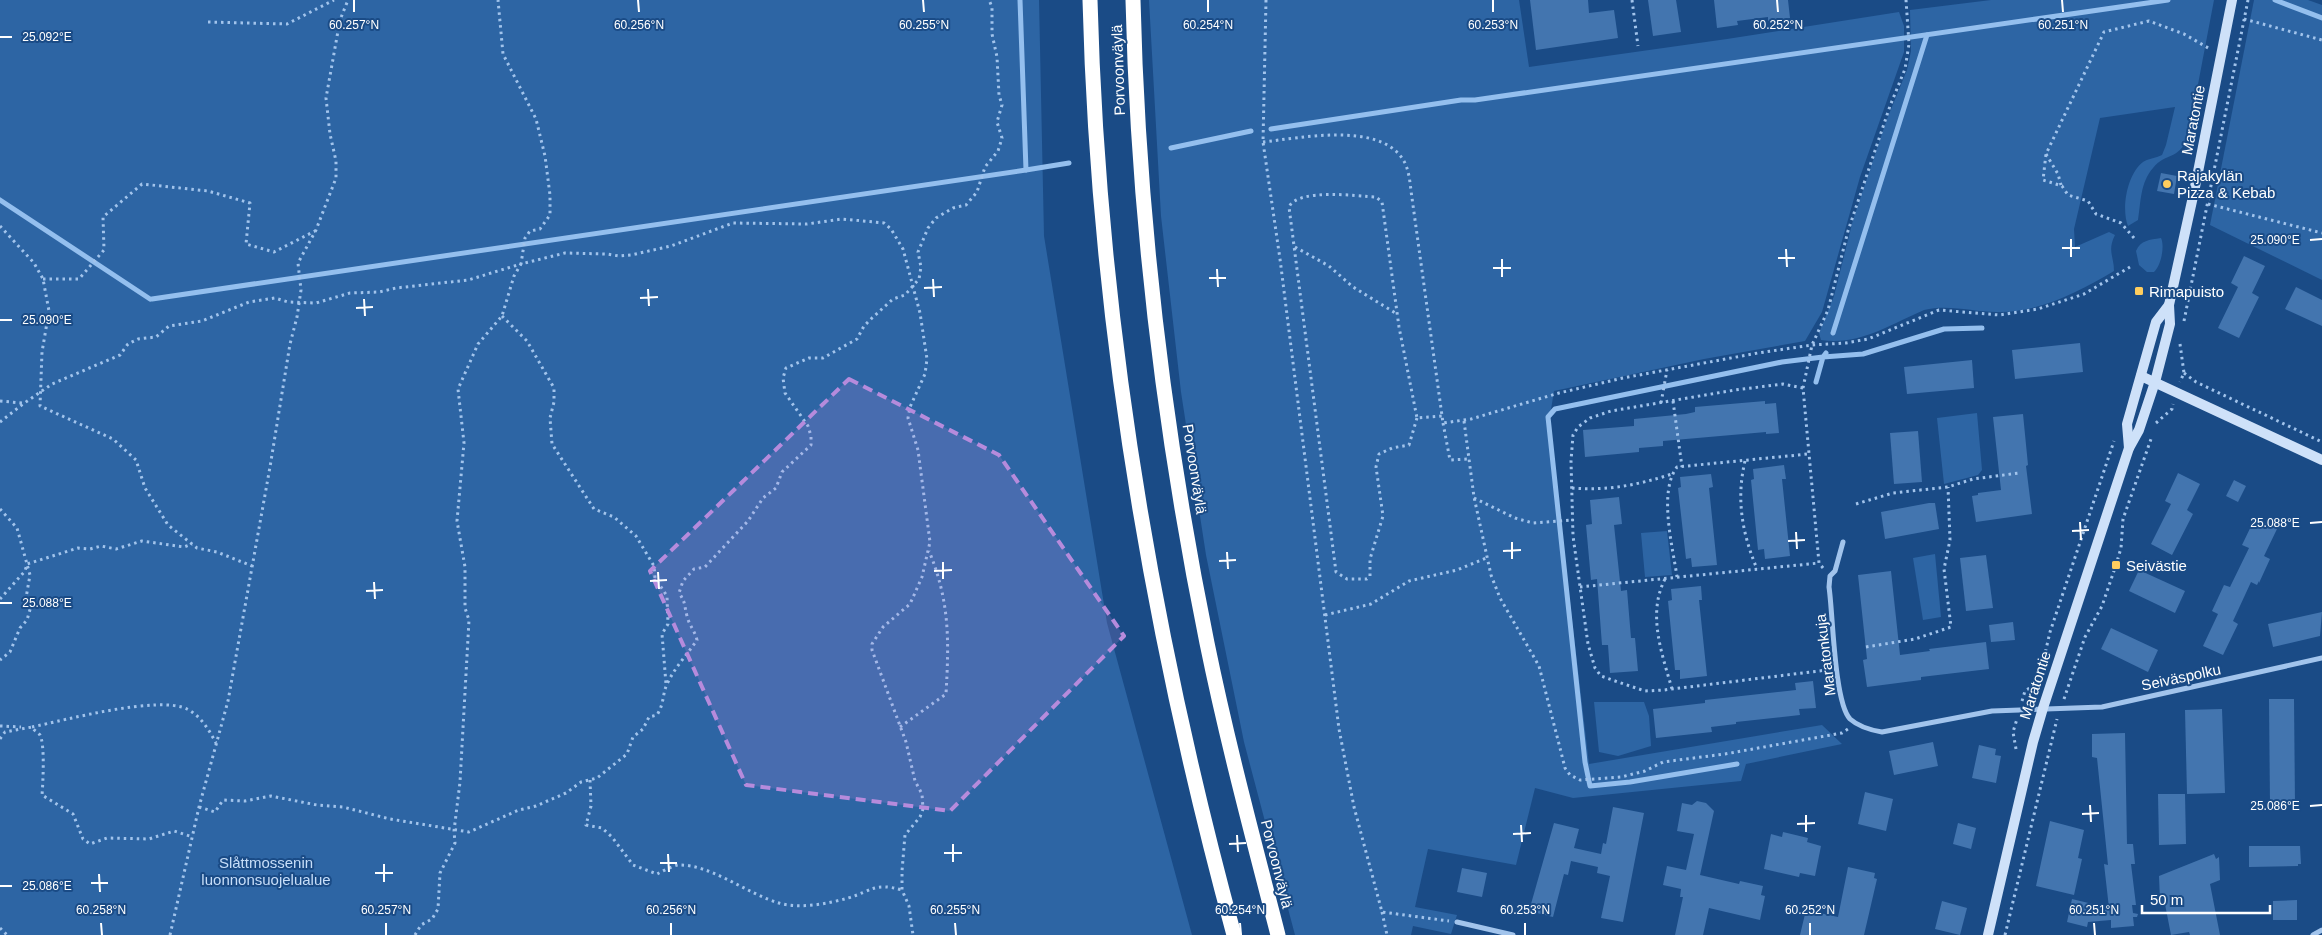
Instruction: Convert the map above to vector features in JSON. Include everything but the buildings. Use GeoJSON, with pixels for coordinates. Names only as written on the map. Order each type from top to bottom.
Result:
{"type":"FeatureCollection","features":[{"type":"Feature","properties":{"kind":"highway","name":"Porvoonväylä"},"geometry":{"type":"LineString","coordinates":[[1090,0],[1095,116],[1102,199],[1120,378],[1136,487],[1160,624],[1190,763],[1234,935]]}},
{"type":"Feature","properties":{"kind":"highway","name":"Porvoonväylä"},"geometry":{"type":"LineString","coordinates":[[1133,0],[1137,115],[1151,272],[1176,467],[1207,644],[1235,770],[1278,935]]}},
{"type":"Feature","properties":{"kind":"main road","name":"Maratontie"},"geometry":{"type":"LineString","coordinates":[[1988,935],[2033,742],[2043,708],[2129,448],[2139,430],[2155,382],[2170,324],[2168,305],[2194,192],[2232,0]]}},
{"type":"Feature","properties":{"kind":"main road","name":"Maratontie"},"geometry":{"type":"LineString","coordinates":[[2129,448],[2126,424],[2156,322],[2168,305]]}},
{"type":"Feature","properties":{"kind":"main road"},"geometry":{"type":"LineString","coordinates":[[2141,376],[2322,460]]}},
{"type":"Feature","properties":{"kind":"street","name":"Maratonkuja"},"geometry":{"type":"LineString","coordinates":[[1843,542],[1835,571],[1830,576],[1841,696],[1845,712],[1856,723]]}},
{"type":"Feature","properties":{"kind":"street","name":"Seiväspolku"},"geometry":{"type":"LineString","coordinates":[[2043,708],[2102,707],[2322,658]]}},
{"type":"Feature","properties":{"kind":"street"},"geometry":{"type":"LineString","coordinates":[[1856,723],[1868,729],[1882,732],[1992,711],[2043,708]]}},
{"type":"Feature","properties":{"kind":"street"},"geometry":{"type":"LineString","coordinates":[[1456,922],[1513,935]]}},
{"type":"Feature","properties":{"kind":"street"},"geometry":{"type":"LineString","coordinates":[[2313,935],[2322,930]]}},
{"type":"Feature","properties":{"kind":"path"},"geometry":{"type":"LineString","coordinates":[[208,22],[287,24],[334,0]]}},
{"type":"Feature","properties":{"kind":"path"},"geometry":{"type":"LineString","coordinates":[[170,935],[199,807],[228,701],[290,344],[298,317],[300,290],[298,263],[316,230],[336,178],[336,162],[330,134],[326,98],[340,20],[348,0]]}},
{"type":"Feature","properties":{"kind":"path"},"geometry":{"type":"LineString","coordinates":[[415,935],[421,925],[432,919],[438,909],[440,873],[455,843],[454,831],[460,782],[469,620],[465,608],[465,567],[457,520],[464,443],[458,389],[478,344],[502,316],[514,276],[522,264],[524,238],[530,231],[540,229],[550,215],[550,195],[545,156],[536,119],[503,54],[498,0]]}},
{"type":"Feature","properties":{"kind":"path"},"geometry":{"type":"LineString","coordinates":[[666,685],[678,662],[697,640],[696,632],[687,618],[686,602],[679,593],[683,581],[694,569],[705,567],[724,547],[748,521],[763,498],[776,488],[782,472],[810,445],[811,436],[808,426],[784,393],[783,378],[786,368],[809,358],[823,358],[857,340],[864,326],[872,318],[893,299],[905,295],[919,279],[921,267],[918,252],[928,228],[936,218],[953,208],[966,205],[977,192],[985,167],[998,151],[1002,138],[997,122],[1002,105],[999,95],[997,57],[992,34],[992,7],[989,0]]}},
{"type":"Feature","properties":{"kind":"path"},"geometry":{"type":"LineString","coordinates":[[1266,0],[1263,142],[1280,259],[1324,615],[1339,729],[1354,807],[1387,935]]}},
{"type":"Feature","properties":{"kind":"path"},"geometry":{"type":"LineString","coordinates":[[1632,0],[1638,46]]}},
{"type":"Feature","properties":{"kind":"path"},"geometry":{"type":"LineString","coordinates":[[1830,576],[1819,563],[1803,388],[1806,366],[1812,345],[1828,310],[1848,230],[1904,69],[1909,44],[1906,0]]}},
{"type":"Feature","properties":{"kind":"path"},"geometry":{"type":"LineString","coordinates":[[2183,325],[2248,0]]}},
{"type":"Feature","properties":{"kind":"path"},"geometry":{"type":"LineString","coordinates":[[2244,19],[2322,40]]}},
{"type":"Feature","properties":{"kind":"path"},"geometry":{"type":"LineString","coordinates":[[2062,186],[2043,180],[2046,154],[2104,32],[2149,21],[2184,34],[2210,49]]}},
{"type":"Feature","properties":{"kind":"path"},"geometry":{"type":"LineString","coordinates":[[1263,142],[1337,134],[1367,138],[1385,144],[1402,157],[1408,172],[1411,190],[1443,423],[1450,460],[1468,459]]}},
{"type":"Feature","properties":{"kind":"path"},"geometry":{"type":"LineString","coordinates":[[2046,154],[2068,195],[2088,201],[2096,214],[2121,223],[2134,238]]}},
{"type":"Feature","properties":{"kind":"path"},"geometry":{"type":"LineString","coordinates":[[43,279],[79,279],[104,250],[104,217],[142,184],[208,191],[250,203],[246,244],[274,252],[316,230]]}},
{"type":"Feature","properties":{"kind":"path"},"geometry":{"type":"LineString","coordinates":[[1316,195],[1376,197],[1382,202],[1397,314],[1417,418],[1409,445],[1392,448],[1379,454],[1376,467],[1383,516],[1370,559],[1370,576],[1367,579],[1347,579],[1336,572],[1290,207],[1296,200],[1316,195]]}},
{"type":"Feature","properties":{"kind":"path"},"geometry":{"type":"LineString","coordinates":[[2208,204],[2322,233]]}},
{"type":"Feature","properties":{"kind":"path"},"geometry":{"type":"LineString","coordinates":[[0,422],[52,384],[120,355],[128,344],[138,339],[156,337],[169,326],[202,320],[249,302],[275,298],[299,303],[316,303],[350,294],[468,280],[565,253],[631,255],[672,246],[733,223],[807,224],[842,219],[884,223],[891,229],[903,249],[920,313],[927,359],[922,380],[910,407],[908,418],[918,450],[929,550],[940,576],[949,645],[946,694],[900,727]]}},
{"type":"Feature","properties":{"kind":"path"},"geometry":{"type":"LineString","coordinates":[[0,226],[34,263],[43,279],[49,311],[42,352],[40,406],[113,439],[136,460],[145,488],[168,525],[197,548],[217,552],[252,566]]}},
{"type":"Feature","properties":{"kind":"path"},"geometry":{"type":"LineString","coordinates":[[1295,247],[1328,266],[1353,287],[1397,314]]}},
{"type":"Feature","properties":{"kind":"path"},"geometry":{"type":"LineString","coordinates":[[1443,423],[1464,421],[1559,393],[1758,352],[1868,339],[1939,310],[1999,315],[2038,309],[2084,294],[2130,267]]}},
{"type":"Feature","properties":{"kind":"path"},"geometry":{"type":"LineString","coordinates":[[199,807],[215,812],[223,800],[245,801],[271,796],[317,805],[343,807],[390,819],[469,832],[519,810],[536,806],[566,793],[581,782],[598,778],[627,754],[633,737],[643,729],[649,718],[657,715],[664,703],[666,685],[662,634],[668,624],[668,596],[655,578],[654,566],[636,536],[614,517],[594,509],[552,444],[550,418],[554,402],[554,388],[527,342],[502,316]]}},
{"type":"Feature","properties":{"kind":"path"},"geometry":{"type":"LineString","coordinates":[[2181,334],[2180,343],[2184,373],[2196,382],[2322,442]]}},
{"type":"Feature","properties":{"kind":"path"},"geometry":{"type":"LineString","coordinates":[[1661,400],[1667,370]]}},
{"type":"Feature","properties":{"kind":"path"},"geometry":{"type":"LineString","coordinates":[[1803,388],[1783,384],[1673,401],[1661,400],[1590,418],[1578,427],[1573,435],[1570,460],[1573,520],[1580,587],[1588,644],[1595,668],[1601,676],[1645,691],[1838,669]]}},
{"type":"Feature","properties":{"kind":"path"},"geometry":{"type":"LineString","coordinates":[[0,401],[23,404]]}},
{"type":"Feature","properties":{"kind":"path"},"geometry":{"type":"LineString","coordinates":[[1673,401],[1682,467]]}},
{"type":"Feature","properties":{"kind":"path"},"geometry":{"type":"LineString","coordinates":[[2005,935],[2060,709],[2085,638],[2102,606],[2116,565],[2121,548],[2123,519],[2157,422],[2172,409]]}},
{"type":"Feature","properties":{"kind":"path"},"geometry":{"type":"LineString","coordinates":[[1417,418],[1442,416]]}},
{"type":"Feature","properties":{"kind":"path"},"geometry":{"type":"LineString","coordinates":[[1464,421],[1474,498],[1486,558],[1500,598],[1539,666],[1565,768],[1570,775],[1580,780],[1622,777],[1645,771],[1663,762],[1725,754],[1842,733],[1856,723]]}},
{"type":"Feature","properties":{"kind":"path"},"geometry":{"type":"LineString","coordinates":[[2043,661],[2050,632],[2115,439]]}},
{"type":"Feature","properties":{"kind":"path"},"geometry":{"type":"LineString","coordinates":[[1677,577],[1668,512],[1672,474],[1677,467],[1808,454]]}},
{"type":"Feature","properties":{"kind":"path"},"geometry":{"type":"LineString","coordinates":[[1745,460],[1740,480],[1741,514],[1746,544],[1757,569]]}},
{"type":"Feature","properties":{"kind":"path"},"geometry":{"type":"LineString","coordinates":[[1856,504],[1893,493],[1948,487],[1973,479],[2020,473]]}},
{"type":"Feature","properties":{"kind":"path"},"geometry":{"type":"LineString","coordinates":[[1572,488],[1596,490],[1618,488],[1672,474]]}},
{"type":"Feature","properties":{"kind":"path"},"geometry":{"type":"LineString","coordinates":[[1866,647],[1915,639],[1951,627],[1944,569],[1950,540],[1948,487]]}},
{"type":"Feature","properties":{"kind":"path"},"geometry":{"type":"LineString","coordinates":[[1474,498],[1515,518],[1533,523],[1573,520]]}},
{"type":"Feature","properties":{"kind":"path"},"geometry":{"type":"LineString","coordinates":[[0,509],[17,528],[30,575],[26,598],[31,606],[27,620],[20,628],[10,652],[0,660]]}},
{"type":"Feature","properties":{"kind":"path"},"geometry":{"type":"LineString","coordinates":[[27,564],[78,548],[90,549],[101,546],[116,549],[142,541],[184,547],[192,544]]}},
{"type":"Feature","properties":{"kind":"path"},"geometry":{"type":"LineString","coordinates":[[913,935],[909,906],[902,890],[905,835],[920,817],[923,809],[922,794],[915,781],[900,727],[873,658],[872,644],[883,627],[910,604],[922,577],[929,550]]}},
{"type":"Feature","properties":{"kind":"path"},"geometry":{"type":"LineString","coordinates":[[1324,615],[1371,604],[1409,581],[1457,570],[1486,558]]}},
{"type":"Feature","properties":{"kind":"path"},"geometry":{"type":"LineString","coordinates":[[1580,587],[1819,563]]}},
{"type":"Feature","properties":{"kind":"path"},"geometry":{"type":"LineString","coordinates":[[0,599],[25,571],[27,564]]}},
{"type":"Feature","properties":{"kind":"path"},"geometry":{"type":"LineString","coordinates":[[1665,579],[1658,592],[1656,613],[1660,647],[1672,689]]}},
{"type":"Feature","properties":{"kind":"path"},"geometry":{"type":"LineString","coordinates":[[2024,691],[2033,686],[2039,676]]}},
{"type":"Feature","properties":{"kind":"path"},"geometry":{"type":"LineString","coordinates":[[0,739],[5,732],[130,707],[160,705],[186,708],[205,723],[217,744]]}},
{"type":"Feature","properties":{"kind":"path"},"geometry":{"type":"LineString","coordinates":[[0,726],[26,728]]}},
{"type":"Feature","properties":{"kind":"path"},"geometry":{"type":"LineString","coordinates":[[32,727],[40,735],[44,751],[42,760],[42,795],[73,814],[83,838],[90,844],[107,838],[149,838],[174,831],[193,837]]}},
{"type":"Feature","properties":{"kind":"path"},"geometry":{"type":"LineString","coordinates":[[590,780],[591,806],[586,825],[602,828],[612,837],[633,866],[657,874],[677,865],[702,870],[780,903],[813,905],[849,898],[864,890],[885,885],[902,890]]}},
{"type":"Feature","properties":{"kind":"path"},"geometry":{"type":"LineString","coordinates":[[1382,912],[1456,922]]}},
{"type":"Feature","properties":{"kind":"path"},"geometry":{"type":"LineString","coordinates":[[0,928],[7,935]]}},
{"type":"Feature","properties":{"kind":"highlighted area"},"geometry":{"type":"Polygon","coordinates":[[[849,379],[999,455],[1124,636],[950,811],[746,785],[650,571],[849,379]]]}},
{"type":"Feature","properties":{"kind":"green space","name":"Slåttmossenin luonnonsuojelualue"},"geometry":{"type":"Polygon","coordinates":[[[0,0],[1039,0],[1044,236],[1107,623],[1192,935],[0,935],[0,0]]]}},
{"type":"Feature","properties":{"kind":"green space"},"geometry":{"type":"Polygon","coordinates":[[[1149,0],[1519,0],[1529,67],[1899,12],[1904,26],[1904,52],[1860,177],[1822,312],[1805,341],[1704,359],[1554,391],[1549,422],[1589,764],[1822,725],[1842,744],[1746,764],[1741,781],[1573,798],[1535,788],[1516,865],[1428,849],[1415,907],[1457,915],[1451,934],[1413,926],[1411,935],[1295,935],[1244,742],[1206,555],[1181,392],[1161,216],[1149,0]]]}},
{"type":"Feature","properties":{"kind":"green space"},"geometry":{"type":"Polygon","coordinates":[[[1991,0],[2214,0],[2188,137],[2184,145],[2176,153],[2153,168],[2146,180],[2142,193],[2138,220],[2128,226],[2125,201],[2129,183],[2137,167],[2147,160],[2162,155],[2175,107],[2100,118],[2074,229],[2075,247],[2109,232],[2115,235],[2111,245],[2114,271],[2100,279],[2058,300],[2028,309],[1988,312],[1933,308],[1924,310],[1862,337],[1835,341],[1821,340],[1819,333],[1834,296],[1853,220],[1887,119],[1907,70],[1911,51],[1910,10],[1991,0]]]}},
{"type":"Feature","properties":{"kind":"green space"},"geometry":{"type":"Polygon","coordinates":[[[2254,0],[2308,0],[2322,5],[2322,280],[2210,225],[2254,0]]]}},
{"type":"Feature","properties":{"kind":"green space"},"geometry":{"type":"Polygon","coordinates":[[[2161,238],[2162,251],[2159,265],[2154,272],[2147,272],[2139,265],[2136,251],[2143,243],[2161,238]]]}},
{"type":"Feature","properties":{"kind":"green space"},"geometry":{"type":"Polygon","coordinates":[[[1977,413],[1982,470],[1978,475],[1944,484],[1937,418],[1977,413]]]}},
{"type":"Feature","properties":{"kind":"green space"},"geometry":{"type":"Polygon","coordinates":[[[1667,531],[1672,575],[1645,577],[1641,533],[1667,531]]]}},
{"type":"Feature","properties":{"kind":"green space"},"geometry":{"type":"Polygon","coordinates":[[[1935,554],[1941,617],[1923,620],[1913,558],[1935,554]]]}},
{"type":"Feature","properties":{"kind":"green space"},"geometry":{"type":"Polygon","coordinates":[[[1594,702],[1644,702],[1649,716],[1651,746],[1618,756],[1599,752],[1594,702]]]}},
{"type":"Feature","properties":{"kind":"waterway"},"geometry":{"type":"LineString","coordinates":[[1020,0],[1026,170],[1069,163]]}},
{"type":"Feature","properties":{"kind":"waterway"},"geometry":{"type":"LineString","coordinates":[[1271,129],[1461,100],[1475,100],[2168,0]]}},
{"type":"Feature","properties":{"kind":"waterway"},"geometry":{"type":"LineString","coordinates":[[2275,0],[2322,18]]}},
{"type":"Feature","properties":{"kind":"waterway"},"geometry":{"type":"LineString","coordinates":[[1833,333],[1927,35]]}},
{"type":"Feature","properties":{"kind":"waterway"},"geometry":{"type":"LineString","coordinates":[[1171,148],[1251,131]]}},
{"type":"Feature","properties":{"kind":"waterway"},"geometry":{"type":"LineString","coordinates":[[152,299],[1026,170]]}},
{"type":"Feature","properties":{"kind":"waterway"},"geometry":{"type":"LineString","coordinates":[[0,200],[150,299]]}},
{"type":"Feature","properties":{"kind":"waterway"},"geometry":{"type":"LineString","coordinates":[[1816,382],[1823,357],[1863,354],[1944,329],[1982,328]]}},
{"type":"Feature","properties":{"kind":"waterway"},"geometry":{"type":"LineString","coordinates":[[1737,764],[1630,782],[1590,786],[1585,762],[1548,417],[1555,409],[1782,362],[1823,357],[1826,353]]}},
{"type":"Feature","properties":{"kind":"place","name":"Rajakylän Pizza & Kebab"},"geometry":{"type":"Point","coordinates":[2167,184]}},
{"type":"Feature","properties":{"kind":"place","name":"Rimapuisto"},"geometry":{"type":"Point","coordinates":[2139,291]}},
{"type":"Feature","properties":{"kind":"place","name":"Seivästie"},"geometry":{"type":"Point","coordinates":[2116,565]}}]}
